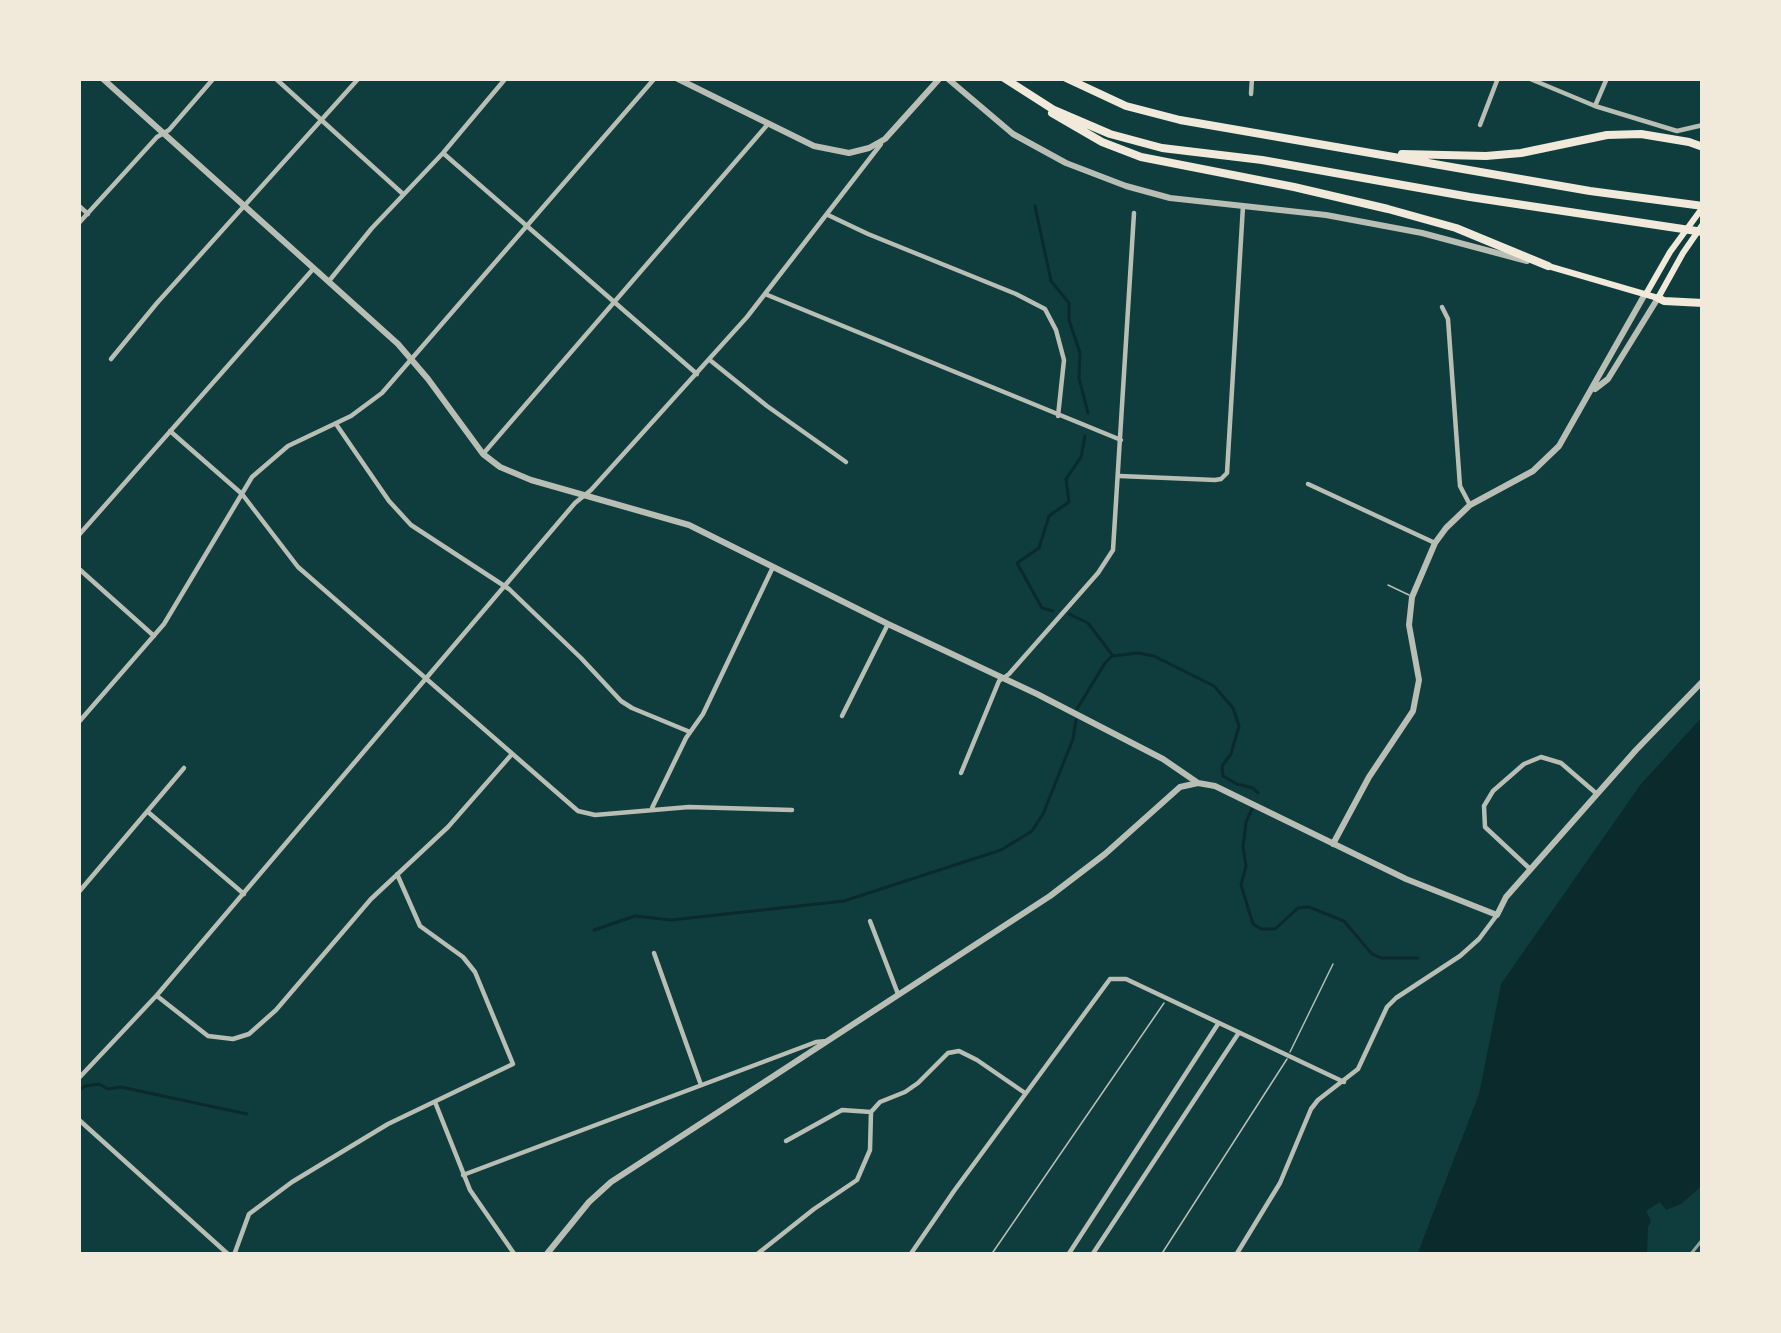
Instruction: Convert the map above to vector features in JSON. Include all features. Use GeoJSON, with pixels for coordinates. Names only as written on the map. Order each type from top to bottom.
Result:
{"type":"FeatureCollection","features":[{"type":"Feature","properties":{"kind":"highway"},"geometry":{"type":"LineString","coordinates":[[1004,78],[1058,118],[1141,157],[1411,215],[1549,266]]}},
{"type":"Feature","properties":{"kind":"highway"},"geometry":{"type":"LineString","coordinates":[[1066,78],[1126,106],[1156,114],[1703,207]]}},
{"type":"Feature","properties":{"kind":"highway"},"geometry":{"type":"LineString","coordinates":[[1016,88],[1110,134],[1162,148],[1262,160],[1490,201],[1703,228]]}},
{"type":"Feature","properties":{"kind":"highway"},"geometry":{"type":"LineString","coordinates":[[1376,154],[1486,156],[1607,135],[1641,134],[1703,147]]}},
{"type":"Feature","properties":{"kind":"highway"},"geometry":{"type":"LineString","coordinates":[[1658,298],[1703,303]]}},
{"type":"Feature","properties":{"kind":"main road"},"geometry":{"type":"LineString","coordinates":[[1645,294],[1703,207]]}},
{"type":"Feature","properties":{"kind":"main road"},"geometry":{"type":"LineString","coordinates":[[1549,266],[1658,298],[1703,228]]}},
{"type":"Feature","properties":{"kind":"street"},"geometry":{"type":"LineString","coordinates":[[102,78],[412,359],[483,454],[512,472],[689,525],[1004,678],[1163,759],[1198,783]]}},
{"type":"Feature","properties":{"kind":"street"},"geometry":{"type":"LineString","coordinates":[[78,224],[214,78]]}},
{"type":"Feature","properties":{"kind":"street"},"geometry":{"type":"LineString","coordinates":[[275,78],[403,194]]}},
{"type":"Feature","properties":{"kind":"street"},"geometry":{"type":"LineString","coordinates":[[111,359],[359,78]]}},
{"type":"Feature","properties":{"kind":"street"},"geometry":{"type":"LineString","coordinates":[[329,281],[506,78]]}},
{"type":"Feature","properties":{"kind":"street"},"geometry":{"type":"LineString","coordinates":[[78,724],[155,637],[252,477],[273,456],[304,436],[336,424],[382,393],[655,78]]}},
{"type":"Feature","properties":{"kind":"street"},"geometry":{"type":"LineString","coordinates":[[676,78],[814,146],[839,153],[860,152],[884,140]]}},
{"type":"Feature","properties":{"kind":"street"},"geometry":{"type":"LineString","coordinates":[[78,1079],[244,894],[574,503],[697,374],[884,140],[944,78],[1013,134],[1066,163],[1126,186],[1170,198],[1326,215],[1422,233],[1549,266]]}},
{"type":"Feature","properties":{"kind":"street"},"geometry":{"type":"LineString","coordinates":[[1251,94],[1252,78]]}},
{"type":"Feature","properties":{"kind":"street"},"geometry":{"type":"LineString","coordinates":[[1480,124],[1498,78]]}},
{"type":"Feature","properties":{"kind":"street"},"geometry":{"type":"LineString","coordinates":[[1528,78],[1595,106],[1676,130],[1703,125]]}},
{"type":"Feature","properties":{"kind":"street"},"geometry":{"type":"LineString","coordinates":[[1595,106],[1607,78]]}},
{"type":"Feature","properties":{"kind":"street"},"geometry":{"type":"LineString","coordinates":[[483,454],[768,124]]}},
{"type":"Feature","properties":{"kind":"street"},"geometry":{"type":"LineString","coordinates":[[443,153],[697,374]]}},
{"type":"Feature","properties":{"kind":"street"},"geometry":{"type":"LineString","coordinates":[[78,205],[88,214]]}},
{"type":"Feature","properties":{"kind":"street"},"geometry":{"type":"LineString","coordinates":[[1119,476],[1225,477],[1243,206]]}},
{"type":"Feature","properties":{"kind":"street"},"geometry":{"type":"LineString","coordinates":[[961,773],[999,681],[1107,560],[1115,537],[1133,213]]}},
{"type":"Feature","properties":{"kind":"street"},"geometry":{"type":"LineString","coordinates":[[828,215],[1045,309],[1064,360],[1058,416]]}},
{"type":"Feature","properties":{"kind":"street"},"geometry":{"type":"LineString","coordinates":[[78,536],[314,268]]}},
{"type":"Feature","properties":{"kind":"street"},"geometry":{"type":"LineString","coordinates":[[765,294],[1120,440]]}},
{"type":"Feature","properties":{"kind":"street"},"geometry":{"type":"LineString","coordinates":[[1333,844],[1418,695],[1409,625],[1412,597],[1435,543],[1470,506],[1546,460],[1571,429],[1645,294]]}},
{"type":"Feature","properties":{"kind":"street"},"geometry":{"type":"LineString","coordinates":[[1593,391],[1608,379],[1658,298]]}},
{"type":"Feature","properties":{"kind":"street"},"geometry":{"type":"LineString","coordinates":[[1442,307],[1448,319],[1460,486],[1470,506]]}},
{"type":"Feature","properties":{"kind":"street"},"geometry":{"type":"LineString","coordinates":[[709,360],[846,461]]}},
{"type":"Feature","properties":{"kind":"street"},"geometry":{"type":"LineString","coordinates":[[336,424],[389,502],[411,525],[506,586],[621,701],[690,732]]}},
{"type":"Feature","properties":{"kind":"street"},"geometry":{"type":"LineString","coordinates":[[170,431],[242,494],[298,567],[578,811],[792,810]]}},
{"type":"Feature","properties":{"kind":"street"},"geometry":{"type":"LineString","coordinates":[[1308,484],[1435,543]]}},
{"type":"Feature","properties":{"kind":"street"},"geometry":{"type":"LineString","coordinates":[[652,811],[773,567]]}},
{"type":"Feature","properties":{"kind":"street"},"geometry":{"type":"LineString","coordinates":[[78,568],[155,637]]}},
{"type":"Feature","properties":{"kind":"street"},"geometry":{"type":"LineString","coordinates":[[842,716],[888,624]]}},
{"type":"Feature","properties":{"kind":"street"},"geometry":{"type":"LineString","coordinates":[[1236,1255],[1277,1189],[1312,1107],[1362,1063],[1390,1003],[1460,956],[1489,928],[1504,900],[1530,869],[1703,681]]}},
{"type":"Feature","properties":{"kind":"street"},"geometry":{"type":"LineString","coordinates":[[157,995],[208,1036],[225,1040],[250,1034],[371,899],[448,827],[512,754]]}},
{"type":"Feature","properties":{"kind":"street"},"geometry":{"type":"LineString","coordinates":[[1530,869],[1485,827],[1484,806],[1490,794],[1524,764],[1544,757],[1564,765],[1598,794]]}},
{"type":"Feature","properties":{"kind":"street"},"geometry":{"type":"LineString","coordinates":[[78,893],[184,769]]}},
{"type":"Feature","properties":{"kind":"street"},"geometry":{"type":"LineString","coordinates":[[546,1255],[605,1186],[1051,896],[1176,789],[1198,783],[1230,792],[1419,885],[1498,915]]}},
{"type":"Feature","properties":{"kind":"street"},"geometry":{"type":"LineString","coordinates":[[148,812],[244,894]]}},
{"type":"Feature","properties":{"kind":"street"},"geometry":{"type":"LineString","coordinates":[[78,1119],[231,1255],[255,1208],[360,1139],[513,1064],[475,972],[463,957],[420,926],[397,874]]}},
{"type":"Feature","properties":{"kind":"street"},"geometry":{"type":"LineString","coordinates":[[869,921],[898,994]]}},
{"type":"Feature","properties":{"kind":"street"},"geometry":{"type":"LineString","coordinates":[[654,953],[701,1084]]}},
{"type":"Feature","properties":{"kind":"street"},"geometry":{"type":"LineString","coordinates":[[910,1255],[1110,980],[1126,979],[1344,1082]]}},
{"type":"Feature","properties":{"kind":"street"},"geometry":{"type":"LineString","coordinates":[[1068,1255],[1218,1024]]}},
{"type":"Feature","properties":{"kind":"street"},"geometry":{"type":"LineString","coordinates":[[1092,1255],[1239,1033]]}},
{"type":"Feature","properties":{"kind":"street"},"geometry":{"type":"LineString","coordinates":[[463,1175],[827,1041]]}},
{"type":"Feature","properties":{"kind":"street"},"geometry":{"type":"LineString","coordinates":[[756,1255],[857,1180],[870,1150],[871,1112],[880,1102],[918,1083],[953,1051],[991,1068],[1025,1093]]}},
{"type":"Feature","properties":{"kind":"street"},"geometry":{"type":"LineString","coordinates":[[435,1102],[470,1190],[515,1255]]}},
{"type":"Feature","properties":{"kind":"street"},"geometry":{"type":"LineString","coordinates":[[786,1141],[842,1110],[871,1112]]}},
{"type":"Feature","properties":{"kind":"lane"},"geometry":{"type":"LineString","coordinates":[[1388,585],[1412,597]]}},
{"type":"Feature","properties":{"kind":"lane"},"geometry":{"type":"LineString","coordinates":[[1161,1255],[1288,1056],[1333,964]]}},
{"type":"Feature","properties":{"kind":"lane"},"geometry":{"type":"LineString","coordinates":[[992,1255],[1166,1000]]}},
{"type":"Feature","properties":{"kind":"water"},"geometry":{"type":"Polygon","coordinates":[[[1703,716],[1703,1185],[1681,1204],[1666,1210],[1660,1202],[1646,1211],[1651,1221],[1647,1255],[1417,1255],[1479,1094],[1501,984],[1641,784],[1703,716]]]}},
{"type":"Feature","properties":{"kind":"waterway"},"geometry":{"type":"LineString","coordinates":[[1035,206],[1051,281],[1069,303],[1088,413]]}},
{"type":"Feature","properties":{"kind":"waterway"},"geometry":{"type":"LineString","coordinates":[[1053,611],[1042,608],[1017,563],[1039,548],[1049,516],[1069,502],[1066,479],[1081,457],[1085,436]]}},
{"type":"Feature","properties":{"kind":"waterway"},"geometry":{"type":"LineString","coordinates":[[1069,614],[1088,623],[1113,656],[1154,656],[1214,686],[1233,708],[1239,726],[1222,766],[1223,776],[1258,793]]}},
{"type":"Feature","properties":{"kind":"waterway"},"geometry":{"type":"LineString","coordinates":[[1077,709],[1112,656]]}},
{"type":"Feature","properties":{"kind":"waterway"},"geometry":{"type":"LineString","coordinates":[[594,930],[635,916],[671,920],[844,901],[1001,850],[1032,831],[1043,814],[1076,720]]}},
{"type":"Feature","properties":{"kind":"waterway"},"geometry":{"type":"LineString","coordinates":[[1252,809],[1246,822],[1241,885],[1253,924],[1275,929],[1298,908],[1309,907],[1344,921],[1372,954],[1418,958]]}},
{"type":"Feature","properties":{"kind":"waterway"},"geometry":{"type":"LineString","coordinates":[[78,1091],[99,1084],[247,1114]]}},
{"type":"Feature","properties":{"kind":"railway"},"geometry":{"type":"LineString","coordinates":[[1690,1255],[1703,1239]]}}]}
